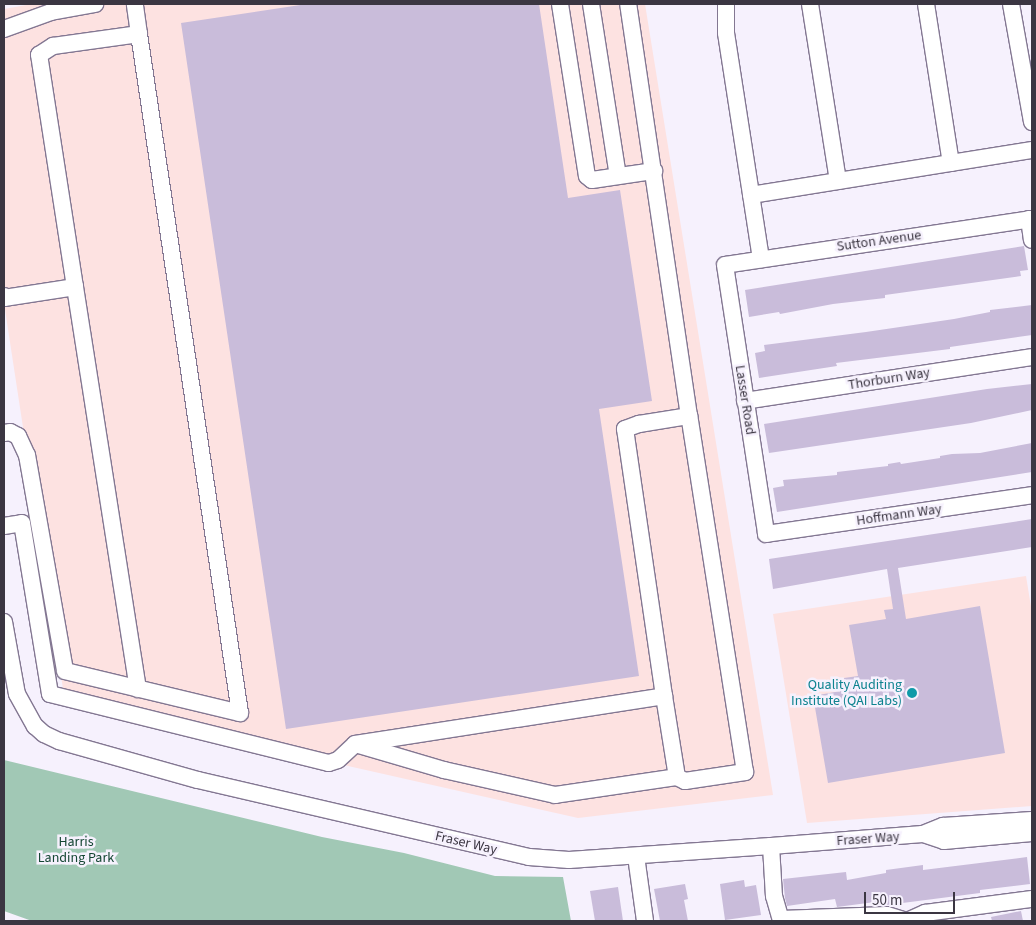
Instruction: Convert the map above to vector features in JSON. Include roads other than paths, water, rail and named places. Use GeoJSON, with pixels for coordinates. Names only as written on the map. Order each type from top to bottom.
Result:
{"type":"FeatureCollection","features":[{"type":"Feature","properties":{"kind":"street"},"geometry":{"type":"LineString","coordinates":[[4,29],[50,12],[95,4]]}},
{"type":"Feature","properties":{"kind":"street"},"geometry":{"type":"LineString","coordinates":[[4,433],[10,432],[18,436],[27,455],[65,671],[240,714],[135,4]]}},
{"type":"Feature","properties":{"kind":"street"},"geometry":{"type":"LineString","coordinates":[[560,4],[587,176],[592,180],[654,171]]}},
{"type":"Feature","properties":{"kind":"street"},"geometry":{"type":"LineString","coordinates":[[591,4],[618,176]]}},
{"type":"Feature","properties":{"kind":"street"},"geometry":{"type":"LineString","coordinates":[[355,744],[444,770],[555,795],[677,776],[685,781],[744,772],[628,4]]}},
{"type":"Feature","properties":{"kind":"street"},"geometry":{"type":"LineString","coordinates":[[727,4],[726,33],[761,259]]}},
{"type":"Feature","properties":{"kind":"street"},"geometry":{"type":"LineString","coordinates":[[810,4],[838,181]]}},
{"type":"Feature","properties":{"kind":"street"},"geometry":{"type":"LineString","coordinates":[[926,4],[951,163]]}},
{"type":"Feature","properties":{"kind":"street"},"geometry":{"type":"LineString","coordinates":[[1011,4],[1032,122]]}},
{"type":"Feature","properties":{"kind":"street"},"geometry":{"type":"LineString","coordinates":[[138,689],[39,55],[53,46],[139,34]]}},
{"type":"Feature","properties":{"kind":"street"},"geometry":{"type":"LineString","coordinates":[[751,195],[1032,150]]}},
{"type":"Feature","properties":{"kind":"street"},"geometry":{"type":"LineString","coordinates":[[1031,219],[1032,240]]}},
{"type":"Feature","properties":{"kind":"street","name":"Sutton Avenue"},"geometry":{"type":"LineString","coordinates":[[725,265],[1031,219]]}},
{"type":"Feature","properties":{"kind":"street","name":"Lasser Road"},"geometry":{"type":"LineString","coordinates":[[725,265],[766,534]]}},
{"type":"Feature","properties":{"kind":"street"},"geometry":{"type":"LineString","coordinates":[[4,296],[4,298],[76,287]]}},
{"type":"Feature","properties":{"kind":"street","name":"Thorburn Way"},"geometry":{"type":"LineString","coordinates":[[745,401],[1032,357]]}},
{"type":"Feature","properties":{"kind":"street"},"geometry":{"type":"LineString","coordinates":[[677,776],[625,429],[639,424],[689,416]]}},
{"type":"Feature","properties":{"kind":"street","name":"Hoffmann Way"},"geometry":{"type":"LineString","coordinates":[[766,534],[1032,495]]}},
{"type":"Feature","properties":{"kind":"street"},"geometry":{"type":"LineString","coordinates":[[4,526],[22,523],[50,694],[317,762],[329,763],[338,760],[355,744],[664,696]]}},
{"type":"Feature","properties":{"kind":"street","name":"Fraser Way"},"geometry":{"type":"LineString","coordinates":[[4,622],[17,694],[29,716],[44,734],[59,741],[198,780],[529,857],[569,860],[636,856],[923,834],[943,826],[1032,820]]}},
{"type":"Feature","properties":{"kind":"street","name":"Fraser Way"},"geometry":{"type":"LineString","coordinates":[[923,834],[944,841],[1032,833]]}},
{"type":"Feature","properties":{"kind":"street"},"geometry":{"type":"LineString","coordinates":[[771,846],[774,896],[781,920],[887,915],[907,921],[925,913],[1032,899]]}},
{"type":"Feature","properties":{"kind":"street"},"geometry":{"type":"LineString","coordinates":[[636,856],[645,921]]}},
{"type":"Feature","properties":{"kind":"place","name":"Quality Auditing Institute (QAI Labs)"},"geometry":{"type":"Point","coordinates":[912,693]}},
{"type":"Feature","properties":{"kind":"park label","name":"Harris Landing Park"},"geometry":{"type":"Point","coordinates":[76,850]}}]}
